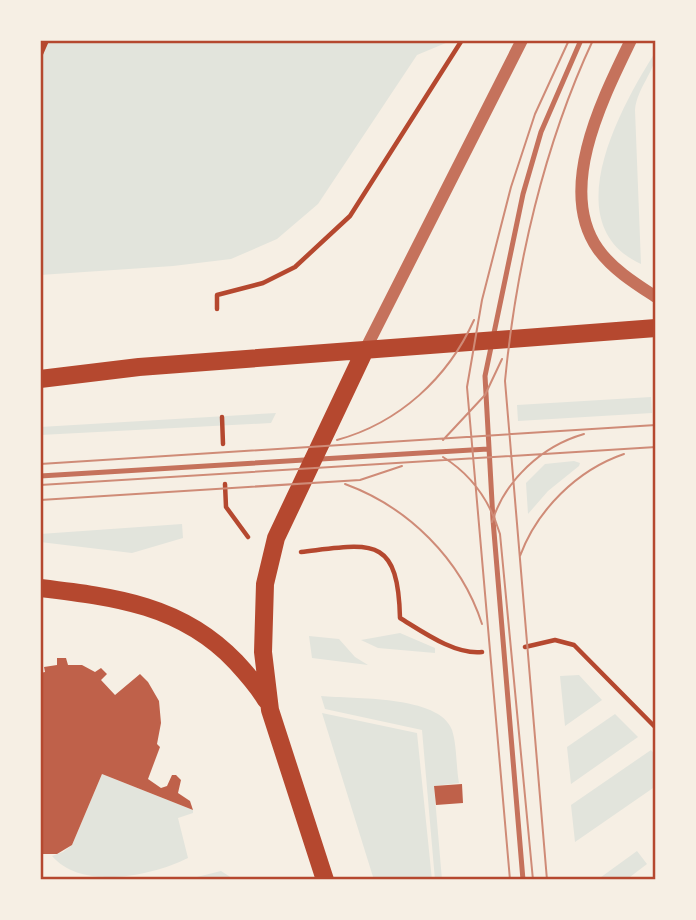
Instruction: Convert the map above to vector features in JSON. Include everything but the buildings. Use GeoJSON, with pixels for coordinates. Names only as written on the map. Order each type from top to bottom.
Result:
{"type":"FeatureCollection","features":[{"type":"Feature","properties":{"kind":"main road"},"geometry":{"type":"LineString","coordinates":[[40,379],[139,367],[656,328]]}},
{"type":"Feature","properties":{"kind":"main road"},"geometry":{"type":"LineString","coordinates":[[325,880],[271,710],[263,652],[265,584],[275,538],[365,350]]}},
{"type":"Feature","properties":{"kind":"main road"},"geometry":{"type":"LineString","coordinates":[[40,589],[137,602],[183,620],[228,653],[253,681],[271,710]]}},
{"type":"Feature","properties":{"kind":"street"},"geometry":{"type":"LineString","coordinates":[[365,350],[522,40]]}},
{"type":"Feature","properties":{"kind":"street"},"geometry":{"type":"LineString","coordinates":[[631,40],[584,156],[579,182],[580,206],[597,248],[614,266],[656,297]]}},
{"type":"Feature","properties":{"kind":"lane"},"geometry":{"type":"LineString","coordinates":[[523,880],[488,449],[485,376],[504,275],[541,132],[581,40]]}},
{"type":"Feature","properties":{"kind":"lane"},"geometry":{"type":"LineString","coordinates":[[40,476],[488,449]]}},
{"type":"Feature","properties":{"kind":"path"},"geometry":{"type":"LineString","coordinates":[[40,56],[47,40]]}},
{"type":"Feature","properties":{"kind":"path"},"geometry":{"type":"LineString","coordinates":[[217,309],[217,295],[263,283],[295,267],[350,216],[462,40]]}},
{"type":"Feature","properties":{"kind":"path"},"geometry":{"type":"LineString","coordinates":[[290,553],[357,546],[378,551],[396,572],[400,618],[433,638],[472,653]]}},
{"type":"Feature","properties":{"kind":"path"},"geometry":{"type":"LineString","coordinates":[[544,645],[555,640],[566,641],[584,652],[656,728]]}},
{"type":"Feature","properties":{"kind":"shaded area"},"geometry":{"type":"Polygon","coordinates":[[[40,40],[453,40],[417,55],[318,204],[277,239],[231,259],[173,266],[40,275],[40,40]]]}},
{"type":"Feature","properties":{"kind":"shaded area"},"geometry":{"type":"Polygon","coordinates":[[[656,51],[635,110],[641,264],[615,246],[602,221],[599,193],[603,163],[613,132],[627,101],[656,51]]]}},
{"type":"Feature","properties":{"kind":"shaded area"},"geometry":{"type":"Polygon","coordinates":[[[651,397],[652,413],[518,421],[517,405],[651,397]]]}},
{"type":"Feature","properties":{"kind":"shaded area"},"geometry":{"type":"Polygon","coordinates":[[[276,413],[271,423],[40,435],[40,427],[276,413]]]}},
{"type":"Feature","properties":{"kind":"shaded area"},"geometry":{"type":"Polygon","coordinates":[[[574,461],[580,463],[579,466],[548,491],[528,514],[526,483],[545,464],[574,461]]]}},
{"type":"Feature","properties":{"kind":"shaded area"},"geometry":{"type":"Polygon","coordinates":[[[182,524],[183,538],[132,553],[40,542],[40,534],[182,524]]]}},
{"type":"Feature","properties":{"kind":"shaded area"},"geometry":{"type":"Polygon","coordinates":[[[400,633],[435,648],[435,653],[378,648],[361,640],[400,633]]]}},
{"type":"Feature","properties":{"kind":"shaded area"},"geometry":{"type":"Polygon","coordinates":[[[309,636],[339,639],[355,657],[368,665],[312,658],[309,636]]]}},
{"type":"Feature","properties":{"kind":"shaded area"},"geometry":{"type":"Polygon","coordinates":[[[579,675],[602,700],[565,726],[560,676],[579,675]]]}},
{"type":"Feature","properties":{"kind":"shaded area"},"geometry":{"type":"Polygon","coordinates":[[[321,696],[394,701],[413,705],[431,710],[444,719],[452,730],[459,783],[434,786],[442,880],[435,880],[422,730],[325,709],[321,696]]]}},
{"type":"Feature","properties":{"kind":"shaded area"},"geometry":{"type":"Polygon","coordinates":[[[322,713],[417,733],[432,880],[374,880],[322,713]]]}},
{"type":"Feature","properties":{"kind":"shaded area"},"geometry":{"type":"Polygon","coordinates":[[[615,714],[638,737],[571,784],[567,747],[615,714]]]}},
{"type":"Feature","properties":{"kind":"shaded area"},"geometry":{"type":"Polygon","coordinates":[[[651,750],[656,756],[656,786],[575,842],[571,805],[651,750]]]}},
{"type":"Feature","properties":{"kind":"shaded area"},"geometry":{"type":"Polygon","coordinates":[[[102,774],[193,810],[193,813],[178,818],[188,858],[137,875],[99,877],[81,874],[65,867],[52,856],[72,845],[102,774]]]}},
{"type":"Feature","properties":{"kind":"shaded area"},"geometry":{"type":"Polygon","coordinates":[[[637,851],[647,864],[626,880],[597,880],[637,851]]]}},
{"type":"Feature","properties":{"kind":"shaded area"},"geometry":{"type":"Polygon","coordinates":[[[221,871],[235,880],[185,880],[221,871]]]}},
{"type":"Feature","properties":{"kind":"tram line"},"geometry":{"type":"LineString","coordinates":[[510,880],[467,387],[482,300],[511,187],[535,114],[569,40]]}},
{"type":"Feature","properties":{"kind":"tram line"},"geometry":{"type":"LineString","coordinates":[[547,880],[505,381],[516,294],[535,207],[560,121],[593,40]]}},
{"type":"Feature","properties":{"kind":"tram line"},"geometry":{"type":"LineString","coordinates":[[337,440],[381,422],[419,395],[450,361],[474,320]]}},
{"type":"Feature","properties":{"kind":"tram line"},"geometry":{"type":"LineString","coordinates":[[443,440],[485,395],[502,359]]}},
{"type":"Feature","properties":{"kind":"tram line"},"geometry":{"type":"LineString","coordinates":[[40,464],[656,425]]}},
{"type":"Feature","properties":{"kind":"tram line"},"geometry":{"type":"LineString","coordinates":[[492,522],[506,492],[527,467],[554,447],[584,434]]}},
{"type":"Feature","properties":{"kind":"tram line"},"geometry":{"type":"LineString","coordinates":[[40,485],[656,447]]}},
{"type":"Feature","properties":{"kind":"tram line"},"geometry":{"type":"LineString","coordinates":[[520,556],[537,523],[561,494],[590,470],[624,454]]}},
{"type":"Feature","properties":{"kind":"tram line"},"geometry":{"type":"LineString","coordinates":[[443,457],[463,472],[479,490],[500,534],[533,880]]}},
{"type":"Feature","properties":{"kind":"tram line"},"geometry":{"type":"LineString","coordinates":[[40,500],[360,480],[402,466]]}},
{"type":"Feature","properties":{"kind":"tram line"},"geometry":{"type":"LineString","coordinates":[[345,484],[390,506],[429,538],[461,578],[482,624]]}}]}
